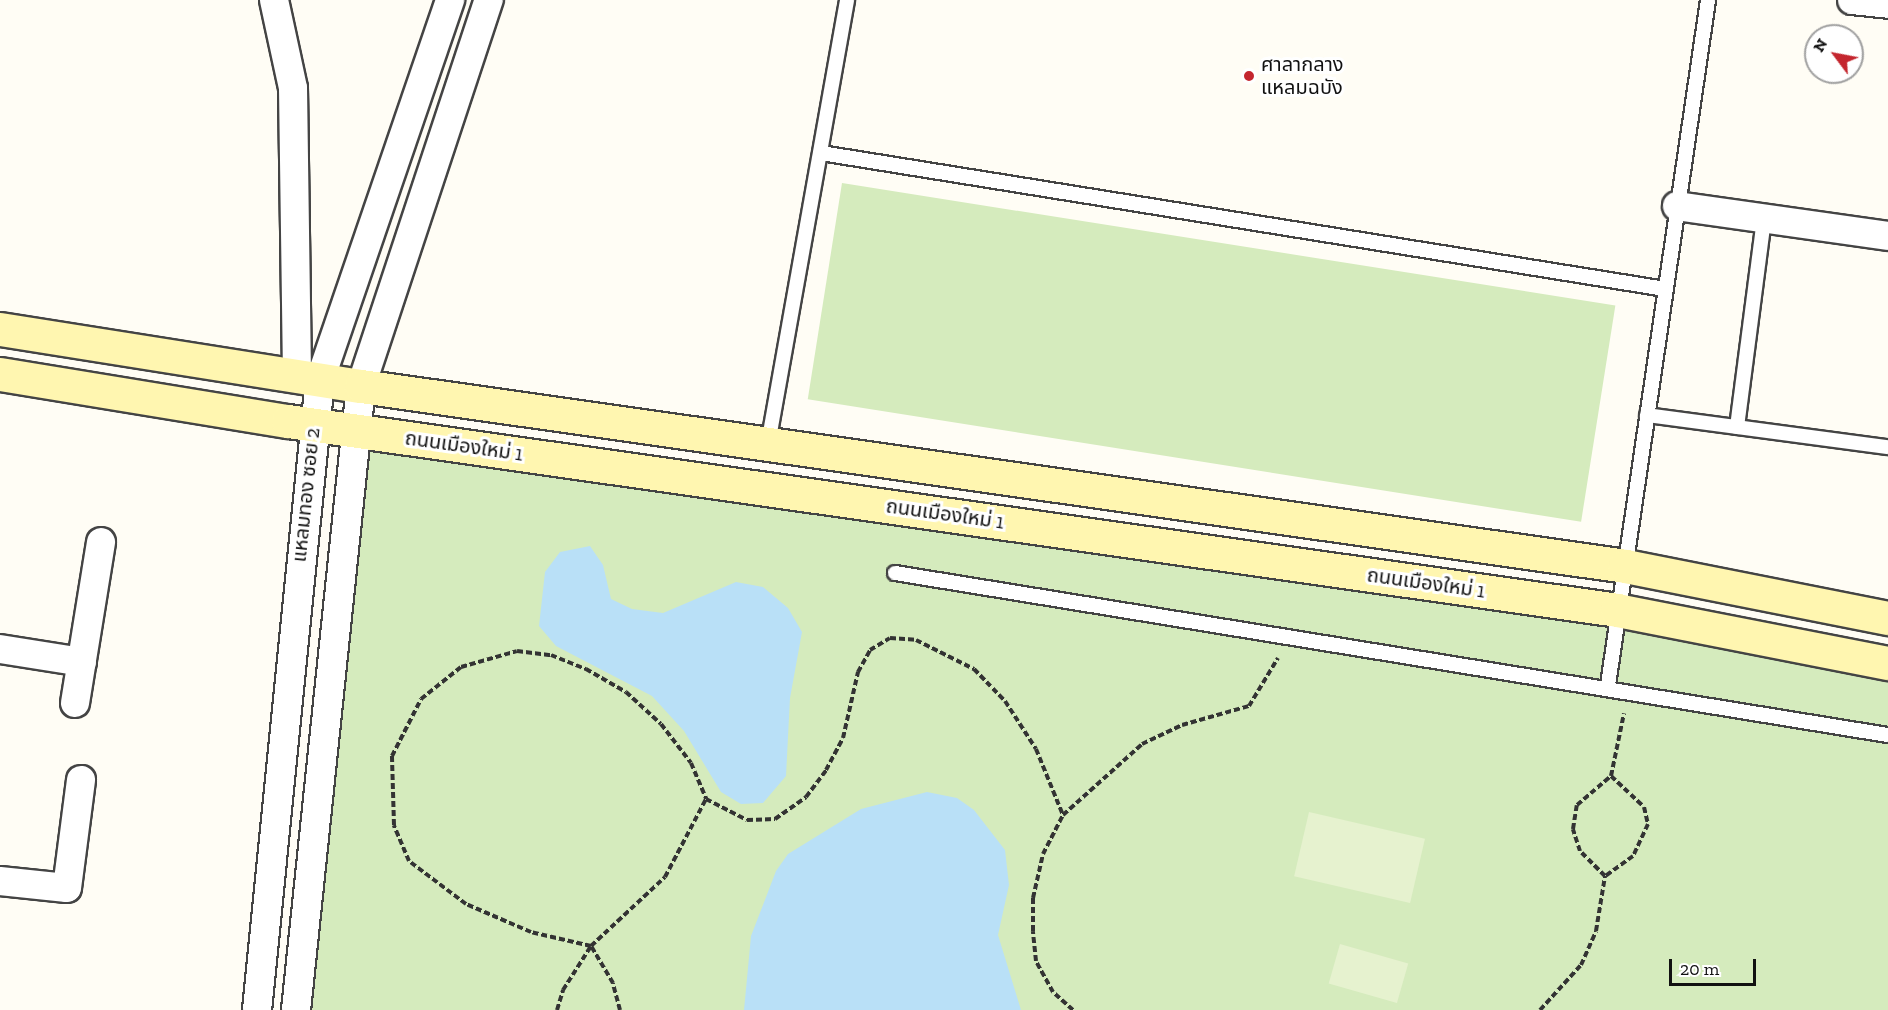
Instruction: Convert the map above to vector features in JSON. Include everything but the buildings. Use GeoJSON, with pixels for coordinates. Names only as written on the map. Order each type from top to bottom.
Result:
{"type":"FeatureCollection","features":[{"type":"Feature","properties":{"kind":"street"},"geometry":{"type":"LineString","coordinates":[[274,0],[293,88],[309,378]]}},
{"type":"Feature","properties":{"kind":"street","name":"แหลมทอง ซอย 2"},"geometry":{"type":"LineString","coordinates":[[257,1010],[313,424],[309,378],[450,0]]}},
{"type":"Feature","properties":{"kind":"street","name":"แหลมทอง ซอย 2"},"geometry":{"type":"LineString","coordinates":[[296,1010],[354,430],[361,386],[489,0]]}},
{"type":"Feature","properties":{"kind":"street"},"geometry":{"type":"LineString","coordinates":[[1852,0],[1888,4]]}},
{"type":"Feature","properties":{"kind":"street"},"geometry":{"type":"LineString","coordinates":[[1677,206],[1888,237]]}},
{"type":"Feature","properties":{"kind":"street"},"geometry":{"type":"LineString","coordinates":[[0,329],[361,386],[1625,566],[1888,618]]}},
{"type":"Feature","properties":{"kind":"street","name":"ถนนเมืองใหม่ 1"},"geometry":{"type":"LineString","coordinates":[[0,374],[354,430],[1617,610],[1888,663]]}},
{"type":"Feature","properties":{"kind":"street"},"geometry":{"type":"LineString","coordinates":[[75,703],[101,542]]}},
{"type":"Feature","properties":{"kind":"street"},"geometry":{"type":"LineString","coordinates":[[0,649],[82,662]]}},
{"type":"Feature","properties":{"kind":"street"},"geometry":{"type":"LineString","coordinates":[[0,881],[68,888],[81,780]]}},
{"type":"Feature","properties":{"kind":"street"},"geometry":{"type":"LineString","coordinates":[[276,811],[316,810]]}},
{"type":"Feature","properties":{"kind":"lane"},"geometry":{"type":"LineString","coordinates":[[768,444],[847,0]]}},
{"type":"Feature","properties":{"kind":"lane"},"geometry":{"type":"LineString","coordinates":[[1608,685],[1617,610],[1708,0]]}},
{"type":"Feature","properties":{"kind":"lane"},"geometry":{"type":"LineString","coordinates":[[821,153],[1665,290]]}},
{"type":"Feature","properties":{"kind":"lane"},"geometry":{"type":"LineString","coordinates":[[1737,427],[1764,219]]}},
{"type":"Feature","properties":{"kind":"lane"},"geometry":{"type":"LineString","coordinates":[[1647,415],[1888,447]]}},
{"type":"Feature","properties":{"kind":"lane"},"geometry":{"type":"LineString","coordinates":[[895,573],[1608,685],[1888,735]]}},
{"type":"Feature","properties":{"kind":"path"},"geometry":{"type":"LineString","coordinates":[[1073,1010],[1053,992],[1036,961],[1033,931],[1033,898],[1043,854],[1063,815],[1142,744],[1182,725],[1249,706],[1292,636]]}},
{"type":"Feature","properties":{"kind":"path"},"geometry":{"type":"LineString","coordinates":[[620,1010],[613,983],[591,946],[531,932],[466,904],[409,861],[394,825],[392,756],[421,699],[438,680],[488,657],[517,651],[550,655],[626,692],[661,724],[691,763],[706,799],[747,820],[775,819],[806,797],[843,738],[858,672],[870,650],[890,638],[939,648],[974,669],[1005,701],[1036,749],[1063,815]]}},
{"type":"Feature","properties":{"kind":"path"},"geometry":{"type":"LineString","coordinates":[[1605,876],[1580,851],[1573,830],[1577,806],[1611,776],[1629,690]]}},
{"type":"Feature","properties":{"kind":"path"},"geometry":{"type":"LineString","coordinates":[[1540,1010],[1581,965],[1596,931],[1605,876],[1633,856],[1648,824],[1644,807],[1611,776]]}},
{"type":"Feature","properties":{"kind":"path"},"geometry":{"type":"LineString","coordinates":[[557,1010],[563,990],[591,946],[633,913],[665,877],[706,799]]}},
{"type":"Feature","properties":{"kind":"green space"},"geometry":{"type":"Polygon","coordinates":[[[842,183],[1615,305],[1581,522],[808,399],[842,183]]]}},
{"type":"Feature","properties":{"kind":"green space"},"geometry":{"type":"Polygon","coordinates":[[[354,430],[1888,663],[1888,1010],[299,1010],[354,430]]]}},
{"type":"Feature","properties":{"kind":"green space"},"geometry":{"type":"Polygon","coordinates":[[[1309,812],[1425,839],[1410,903],[1294,876],[1309,812]]]}},
{"type":"Feature","properties":{"kind":"green space"},"geometry":{"type":"Polygon","coordinates":[[[1340,944],[1408,964],[1397,1003],[1329,983],[1340,944]]]}},
{"type":"Feature","properties":{"kind":"water"},"geometry":{"type":"Polygon","coordinates":[[[590,546],[603,565],[611,599],[632,609],[663,613],[736,582],[763,587],[788,608],[802,632],[790,698],[786,776],[763,803],[741,804],[721,792],[684,731],[652,696],[556,646],[539,626],[545,572],[560,552],[590,546]]]}},
{"type":"Feature","properties":{"kind":"water"},"geometry":{"type":"Polygon","coordinates":[[[927,792],[957,798],[974,810],[1005,850],[1009,885],[998,935],[1021,1010],[744,1010],[751,936],[776,871],[788,854],[861,809],[927,792]]]}},
{"type":"Feature","properties":{"kind":"place","name":"ศาลากลาง แหลมฉบัง"},"geometry":{"type":"Point","coordinates":[1249,76]}}]}
